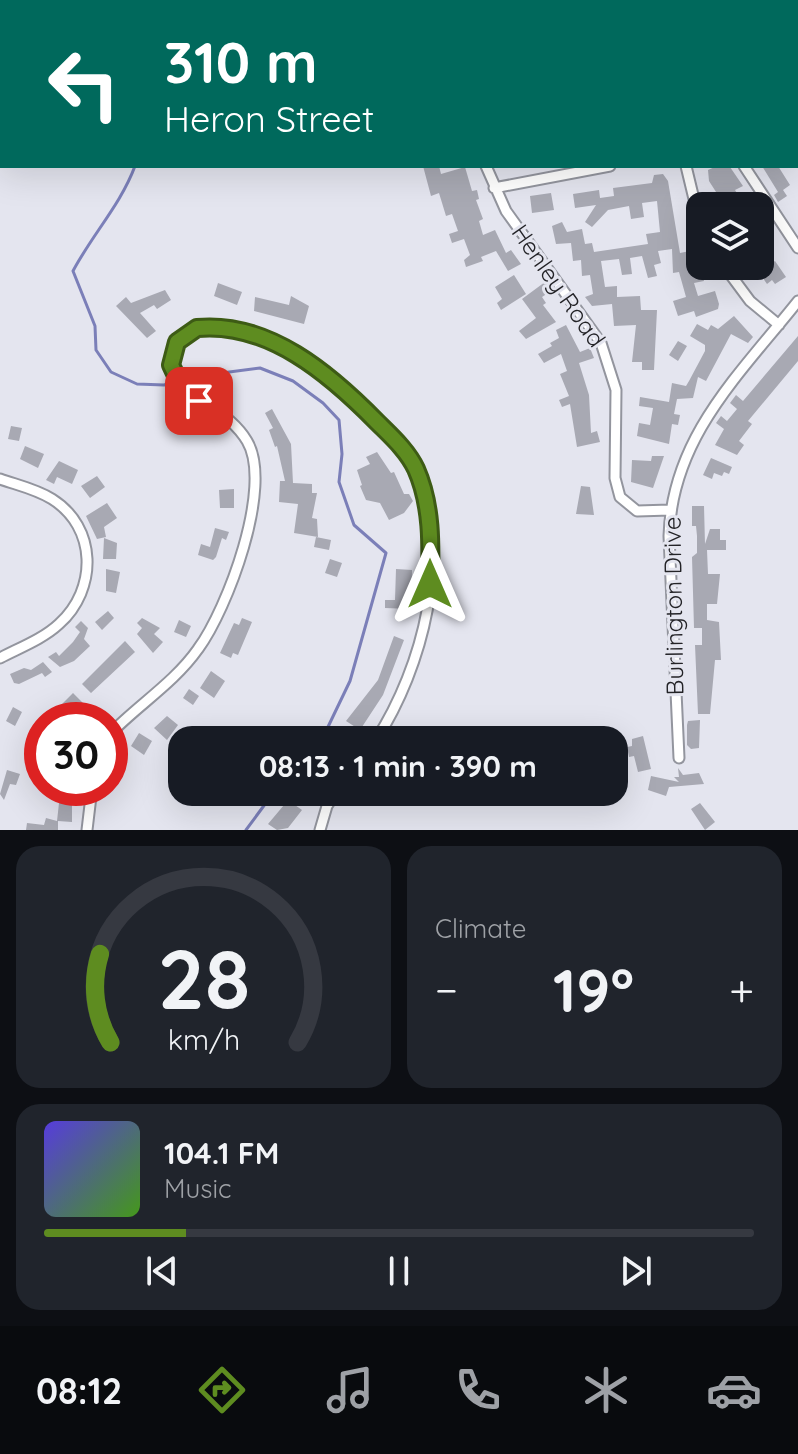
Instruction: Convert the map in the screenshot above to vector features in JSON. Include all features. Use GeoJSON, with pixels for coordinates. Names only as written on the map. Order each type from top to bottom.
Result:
{"type":"FeatureCollection","features":[{"type":"Feature","properties":{"kind":"street","name":"Henley Road"},"geometry":{"type":"LineString","coordinates":[[487,168],[506,211],[601,343],[616,390],[615,478],[620,497],[637,511],[670,510]]}},
{"type":"Feature","properties":{"kind":"street"},"geometry":{"type":"LineString","coordinates":[[494,188],[599,168]]}},
{"type":"Feature","properties":{"kind":"street"},"geometry":{"type":"LineString","coordinates":[[686,168],[692,192]]}},
{"type":"Feature","properties":{"kind":"street"},"geometry":{"type":"LineString","coordinates":[[745,168],[798,248]]}},
{"type":"Feature","properties":{"kind":"street"},"geometry":{"type":"LineString","coordinates":[[734,280],[750,301],[779,325]]}},
{"type":"Feature","properties":{"kind":"street","name":"Burlington Drive"},"geometry":{"type":"LineString","coordinates":[[679,758],[670,510],[680,470],[701,423],[798,301]]}},
{"type":"Feature","properties":{"kind":"street"},"geometry":{"type":"LineString","coordinates":[[128,718],[182,669],[207,636],[228,587],[252,510],[253,464],[247,440],[230,422],[187,392],[172,370],[177,342],[197,328],[243,332],[272,342],[340,385],[411,459],[429,515],[427,624],[403,692],[384,726]]}},
{"type":"Feature","properties":{"kind":"street"},"geometry":{"type":"LineString","coordinates":[[0,479],[52,499],[77,522],[89,555],[80,595],[69,614],[57,626],[0,658]]}},
{"type":"Feature","properties":{"kind":"street"},"geometry":{"type":"LineString","coordinates":[[87,830],[90,806]]}},
{"type":"Feature","properties":{"kind":"street"},"geometry":{"type":"LineString","coordinates":[[320,830],[327,806]]}},
{"type":"Feature","properties":{"kind":"building"},"geometry":{"type":"Polygon","coordinates":[[[424,168],[440,168],[441,174],[465,168],[472,191],[477,190],[483,235],[495,230],[506,253],[511,250],[521,264],[508,271],[496,251],[481,257],[483,261],[466,267],[464,260],[470,255],[464,239],[452,243],[449,234],[458,231],[452,214],[446,216],[439,193],[431,196],[424,168]]]}},
{"type":"Feature","properties":{"kind":"building"},"geometry":{"type":"Polygon","coordinates":[[[731,168],[743,186],[736,192],[716,192],[709,181],[708,170],[731,168]]]}},
{"type":"Feature","properties":{"kind":"building"},"geometry":{"type":"Polygon","coordinates":[[[763,168],[779,168],[790,185],[783,190],[787,196],[778,202],[774,195],[778,192],[763,168]]]}},
{"type":"Feature","properties":{"kind":"building"},"geometry":{"type":"Polygon","coordinates":[[[663,174],[668,181],[680,253],[686,252],[686,280],[704,280],[694,283],[698,296],[715,291],[719,304],[718,309],[696,317],[694,311],[678,316],[673,301],[686,297],[679,272],[673,273],[672,249],[658,251],[661,263],[654,265],[657,276],[648,278],[642,256],[630,258],[632,274],[622,275],[619,259],[601,261],[605,287],[617,286],[617,297],[640,296],[641,310],[657,310],[654,370],[642,370],[642,362],[632,362],[636,325],[614,326],[612,304],[592,306],[585,297],[593,294],[590,275],[582,276],[581,260],[573,261],[571,243],[556,244],[552,226],[562,222],[567,232],[582,229],[585,244],[592,243],[594,252],[648,244],[646,234],[660,232],[657,201],[642,203],[644,217],[631,219],[629,206],[608,210],[592,227],[585,222],[596,205],[575,208],[573,194],[599,190],[600,198],[614,196],[613,188],[652,183],[654,175],[663,174]]]}},
{"type":"Feature","properties":{"kind":"building"},"geometry":{"type":"Polygon","coordinates":[[[551,193],[554,210],[532,213],[530,196],[551,193]]]}},
{"type":"Feature","properties":{"kind":"building"},"geometry":{"type":"Polygon","coordinates":[[[774,262],[786,277],[775,284],[772,280],[774,262]]]}},
{"type":"Feature","properties":{"kind":"building"},"geometry":{"type":"Polygon","coordinates":[[[514,275],[526,294],[501,310],[497,303],[502,299],[495,287],[514,275]]]}},
{"type":"Feature","properties":{"kind":"building"},"geometry":{"type":"Polygon","coordinates":[[[545,282],[551,291],[542,297],[546,303],[543,305],[556,322],[526,339],[519,331],[536,318],[522,299],[545,282]]]}},
{"type":"Feature","properties":{"kind":"building"},"geometry":{"type":"Polygon","coordinates":[[[218,283],[242,292],[237,305],[214,296],[218,283]]]}},
{"type":"Feature","properties":{"kind":"building"},"geometry":{"type":"Polygon","coordinates":[[[165,290],[171,300],[157,309],[154,305],[140,313],[156,331],[147,338],[116,306],[126,297],[131,303],[165,290]]]}},
{"type":"Feature","properties":{"kind":"building"},"geometry":{"type":"Polygon","coordinates":[[[291,296],[309,306],[304,324],[254,311],[255,297],[289,305],[291,296]]]}},
{"type":"Feature","properties":{"kind":"building"},"geometry":{"type":"Polygon","coordinates":[[[734,316],[753,337],[748,343],[731,334],[706,381],[698,377],[693,398],[677,399],[674,414],[680,415],[678,425],[672,424],[669,444],[637,436],[639,423],[650,425],[653,408],[639,406],[640,397],[669,402],[672,383],[686,386],[689,381],[705,351],[705,345],[690,336],[697,324],[708,330],[711,325],[718,329],[734,316]]]}},
{"type":"Feature","properties":{"kind":"building"},"geometry":{"type":"Polygon","coordinates":[[[566,325],[580,352],[590,348],[594,358],[579,363],[589,395],[591,433],[597,431],[600,442],[577,447],[570,404],[562,407],[559,400],[569,396],[560,374],[567,371],[561,354],[544,363],[538,354],[552,346],[550,343],[559,338],[556,330],[566,325]]]}},
{"type":"Feature","properties":{"kind":"building"},"geometry":{"type":"Polygon","coordinates":[[[798,336],[798,361],[748,421],[752,424],[739,441],[744,445],[737,455],[715,445],[724,429],[716,423],[721,416],[727,421],[737,409],[730,403],[736,395],[743,401],[798,336]]]}},
{"type":"Feature","properties":{"kind":"building"},"geometry":{"type":"Polygon","coordinates":[[[678,341],[687,346],[678,361],[669,355],[678,341]]]}},
{"type":"Feature","properties":{"kind":"building"},"geometry":{"type":"Polygon","coordinates":[[[272,409],[291,444],[293,483],[312,484],[312,493],[317,493],[312,518],[317,519],[318,537],[294,533],[298,504],[279,502],[280,481],[285,481],[277,446],[269,430],[273,428],[265,413],[272,409]]]}},
{"type":"Feature","properties":{"kind":"building"},"geometry":{"type":"Polygon","coordinates":[[[11,426],[22,428],[19,441],[8,439],[11,426]]]}},
{"type":"Feature","properties":{"kind":"building"},"geometry":{"type":"Polygon","coordinates":[[[25,446],[44,454],[38,468],[20,459],[25,446]]]}},
{"type":"Feature","properties":{"kind":"building"},"geometry":{"type":"Polygon","coordinates":[[[377,452],[391,473],[394,472],[404,494],[409,494],[413,501],[404,513],[389,520],[380,503],[366,500],[357,470],[370,464],[366,457],[377,452]]]}},
{"type":"Feature","properties":{"kind":"building"},"geometry":{"type":"Polygon","coordinates":[[[652,456],[664,456],[653,488],[631,482],[632,460],[651,461],[652,456]]]}},
{"type":"Feature","properties":{"kind":"building"},"geometry":{"type":"Polygon","coordinates":[[[711,458],[732,467],[729,474],[724,472],[722,476],[714,473],[712,479],[703,475],[711,458]]]}},
{"type":"Feature","properties":{"kind":"building"},"geometry":{"type":"Polygon","coordinates":[[[59,461],[78,470],[72,484],[57,477],[54,484],[46,480],[59,461]]]}},
{"type":"Feature","properties":{"kind":"building"},"geometry":{"type":"Polygon","coordinates":[[[97,476],[105,487],[90,498],[81,486],[97,476]]]}},
{"type":"Feature","properties":{"kind":"building"},"geometry":{"type":"Polygon","coordinates":[[[581,486],[590,487],[594,515],[576,514],[581,486]]]}},
{"type":"Feature","properties":{"kind":"building"},"geometry":{"type":"Polygon","coordinates":[[[234,489],[234,508],[220,508],[219,490],[234,489]]]}},
{"type":"Feature","properties":{"kind":"building"},"geometry":{"type":"Polygon","coordinates":[[[107,503],[117,518],[104,527],[106,537],[97,539],[86,516],[107,503]]]}},
{"type":"Feature","properties":{"kind":"building"},"geometry":{"type":"Polygon","coordinates":[[[692,506],[704,506],[705,544],[710,529],[720,529],[720,540],[726,540],[726,550],[707,550],[708,574],[720,574],[717,604],[707,604],[707,620],[719,622],[721,660],[715,660],[710,714],[698,714],[695,645],[702,645],[702,628],[694,628],[692,557],[697,553],[697,536],[696,526],[692,526],[692,506]]]}},
{"type":"Feature","properties":{"kind":"building"},"geometry":{"type":"Polygon","coordinates":[[[215,528],[229,532],[226,540],[222,538],[213,560],[198,555],[201,544],[210,547],[215,528]]]}},
{"type":"Feature","properties":{"kind":"building"},"geometry":{"type":"Polygon","coordinates":[[[316,537],[331,540],[329,550],[314,547],[316,537]]]}},
{"type":"Feature","properties":{"kind":"building"},"geometry":{"type":"Polygon","coordinates":[[[104,538],[117,543],[116,559],[103,559],[104,538]]]}},
{"type":"Feature","properties":{"kind":"building"},"geometry":{"type":"Polygon","coordinates":[[[330,559],[342,563],[337,577],[325,573],[330,559]]]}},
{"type":"Feature","properties":{"kind":"building"},"geometry":{"type":"Polygon","coordinates":[[[106,569],[120,572],[116,593],[106,591],[106,569]]]}},
{"type":"Feature","properties":{"kind":"building"},"geometry":{"type":"Polygon","coordinates":[[[396,569],[412,570],[411,609],[385,608],[385,600],[395,600],[396,569]]]}},
{"type":"Feature","properties":{"kind":"building"},"geometry":{"type":"Polygon","coordinates":[[[108,611],[114,618],[102,630],[95,622],[108,611]]]}},
{"type":"Feature","properties":{"kind":"building"},"geometry":{"type":"Polygon","coordinates":[[[142,618],[160,628],[154,634],[163,642],[153,653],[137,634],[142,628],[137,623],[142,618]]]}},
{"type":"Feature","properties":{"kind":"building"},"geometry":{"type":"Polygon","coordinates":[[[242,618],[252,622],[238,655],[233,653],[231,658],[220,653],[234,623],[239,625],[242,618]]]}},
{"type":"Feature","properties":{"kind":"building"},"geometry":{"type":"Polygon","coordinates":[[[179,620],[191,626],[186,637],[174,632],[179,620]]]}},
{"type":"Feature","properties":{"kind":"building"},"geometry":{"type":"Polygon","coordinates":[[[81,621],[88,628],[84,639],[90,646],[74,661],[60,667],[48,657],[56,652],[59,656],[73,642],[80,632],[75,627],[81,621]]]}},
{"type":"Feature","properties":{"kind":"building"},"geometry":{"type":"Polygon","coordinates":[[[394,636],[404,640],[383,695],[363,726],[354,726],[346,721],[378,680],[394,636]]]}},
{"type":"Feature","properties":{"kind":"building"},"geometry":{"type":"Polygon","coordinates":[[[125,641],[135,652],[91,693],[82,684],[125,641]]]}},
{"type":"Feature","properties":{"kind":"building"},"geometry":{"type":"Polygon","coordinates":[[[43,662],[52,672],[45,677],[42,673],[19,684],[14,683],[10,674],[24,668],[31,670],[43,662]]]}},
{"type":"Feature","properties":{"kind":"building"},"geometry":{"type":"Polygon","coordinates":[[[211,671],[225,681],[214,698],[200,688],[211,671]]]}},
{"type":"Feature","properties":{"kind":"building"},"geometry":{"type":"Polygon","coordinates":[[[189,689],[199,696],[193,705],[183,698],[189,689]]]}},
{"type":"Feature","properties":{"kind":"building"},"geometry":{"type":"Polygon","coordinates":[[[73,693],[82,702],[64,702],[73,693]]]}},
{"type":"Feature","properties":{"kind":"building"},"geometry":{"type":"Polygon","coordinates":[[[13,707],[22,712],[15,726],[6,721],[13,707]]]}},
{"type":"Feature","properties":{"kind":"building"},"geometry":{"type":"Polygon","coordinates":[[[167,716],[178,725],[168,726],[167,740],[154,728],[167,716]]]}},
{"type":"Feature","properties":{"kind":"building"},"geometry":{"type":"Polygon","coordinates":[[[700,720],[699,748],[691,749],[687,745],[688,721],[700,720]]]}},
{"type":"Feature","properties":{"kind":"building"},"geometry":{"type":"Polygon","coordinates":[[[139,733],[152,741],[144,755],[131,746],[139,733]]]}},
{"type":"Feature","properties":{"kind":"building"},"geometry":{"type":"Polygon","coordinates":[[[643,736],[651,769],[638,772],[634,756],[629,757],[628,752],[632,739],[643,736]]]}},
{"type":"Feature","properties":{"kind":"building"},"geometry":{"type":"Polygon","coordinates":[[[678,768],[683,775],[699,773],[704,784],[669,787],[666,796],[648,790],[651,776],[679,782],[674,777],[679,777],[678,768]]]}},
{"type":"Feature","properties":{"kind":"building"},"geometry":{"type":"Polygon","coordinates":[[[7,770],[20,774],[16,785],[10,784],[4,800],[0,794],[7,770]]]}},
{"type":"Feature","properties":{"kind":"building"},"geometry":{"type":"Polygon","coordinates":[[[700,803],[715,822],[705,830],[691,809],[700,803]]]}},
{"type":"Feature","properties":{"kind":"building"},"geometry":{"type":"Polygon","coordinates":[[[59,806],[72,806],[72,822],[58,821],[58,830],[26,830],[27,823],[44,825],[46,818],[57,821],[59,806]]]}},
{"type":"Feature","properties":{"kind":"building"},"geometry":{"type":"Polygon","coordinates":[[[283,806],[296,806],[302,810],[288,828],[277,830],[268,824],[283,806]]]}},
{"type":"Feature","properties":{"kind":"waterway"},"geometry":{"type":"LineString","coordinates":[[134,168],[73,271],[95,326],[96,350],[111,372],[137,384],[164,385],[191,377],[260,368],[293,381],[323,403],[339,420],[342,454],[339,482],[354,525],[386,553],[350,681],[328,726]]}},
{"type":"Feature","properties":{"kind":"waterway"},"geometry":{"type":"LineString","coordinates":[[246,830],[264,806]]}},
{"type":"Feature","properties":{"kind":"route"},"geometry":{"type":"LineString","coordinates":[[199,401],[180,384],[171,365],[177,342],[185,333],[212,326],[272,342],[299,356],[340,385],[398,444],[417,472],[429,515],[430,584]]}}]}
